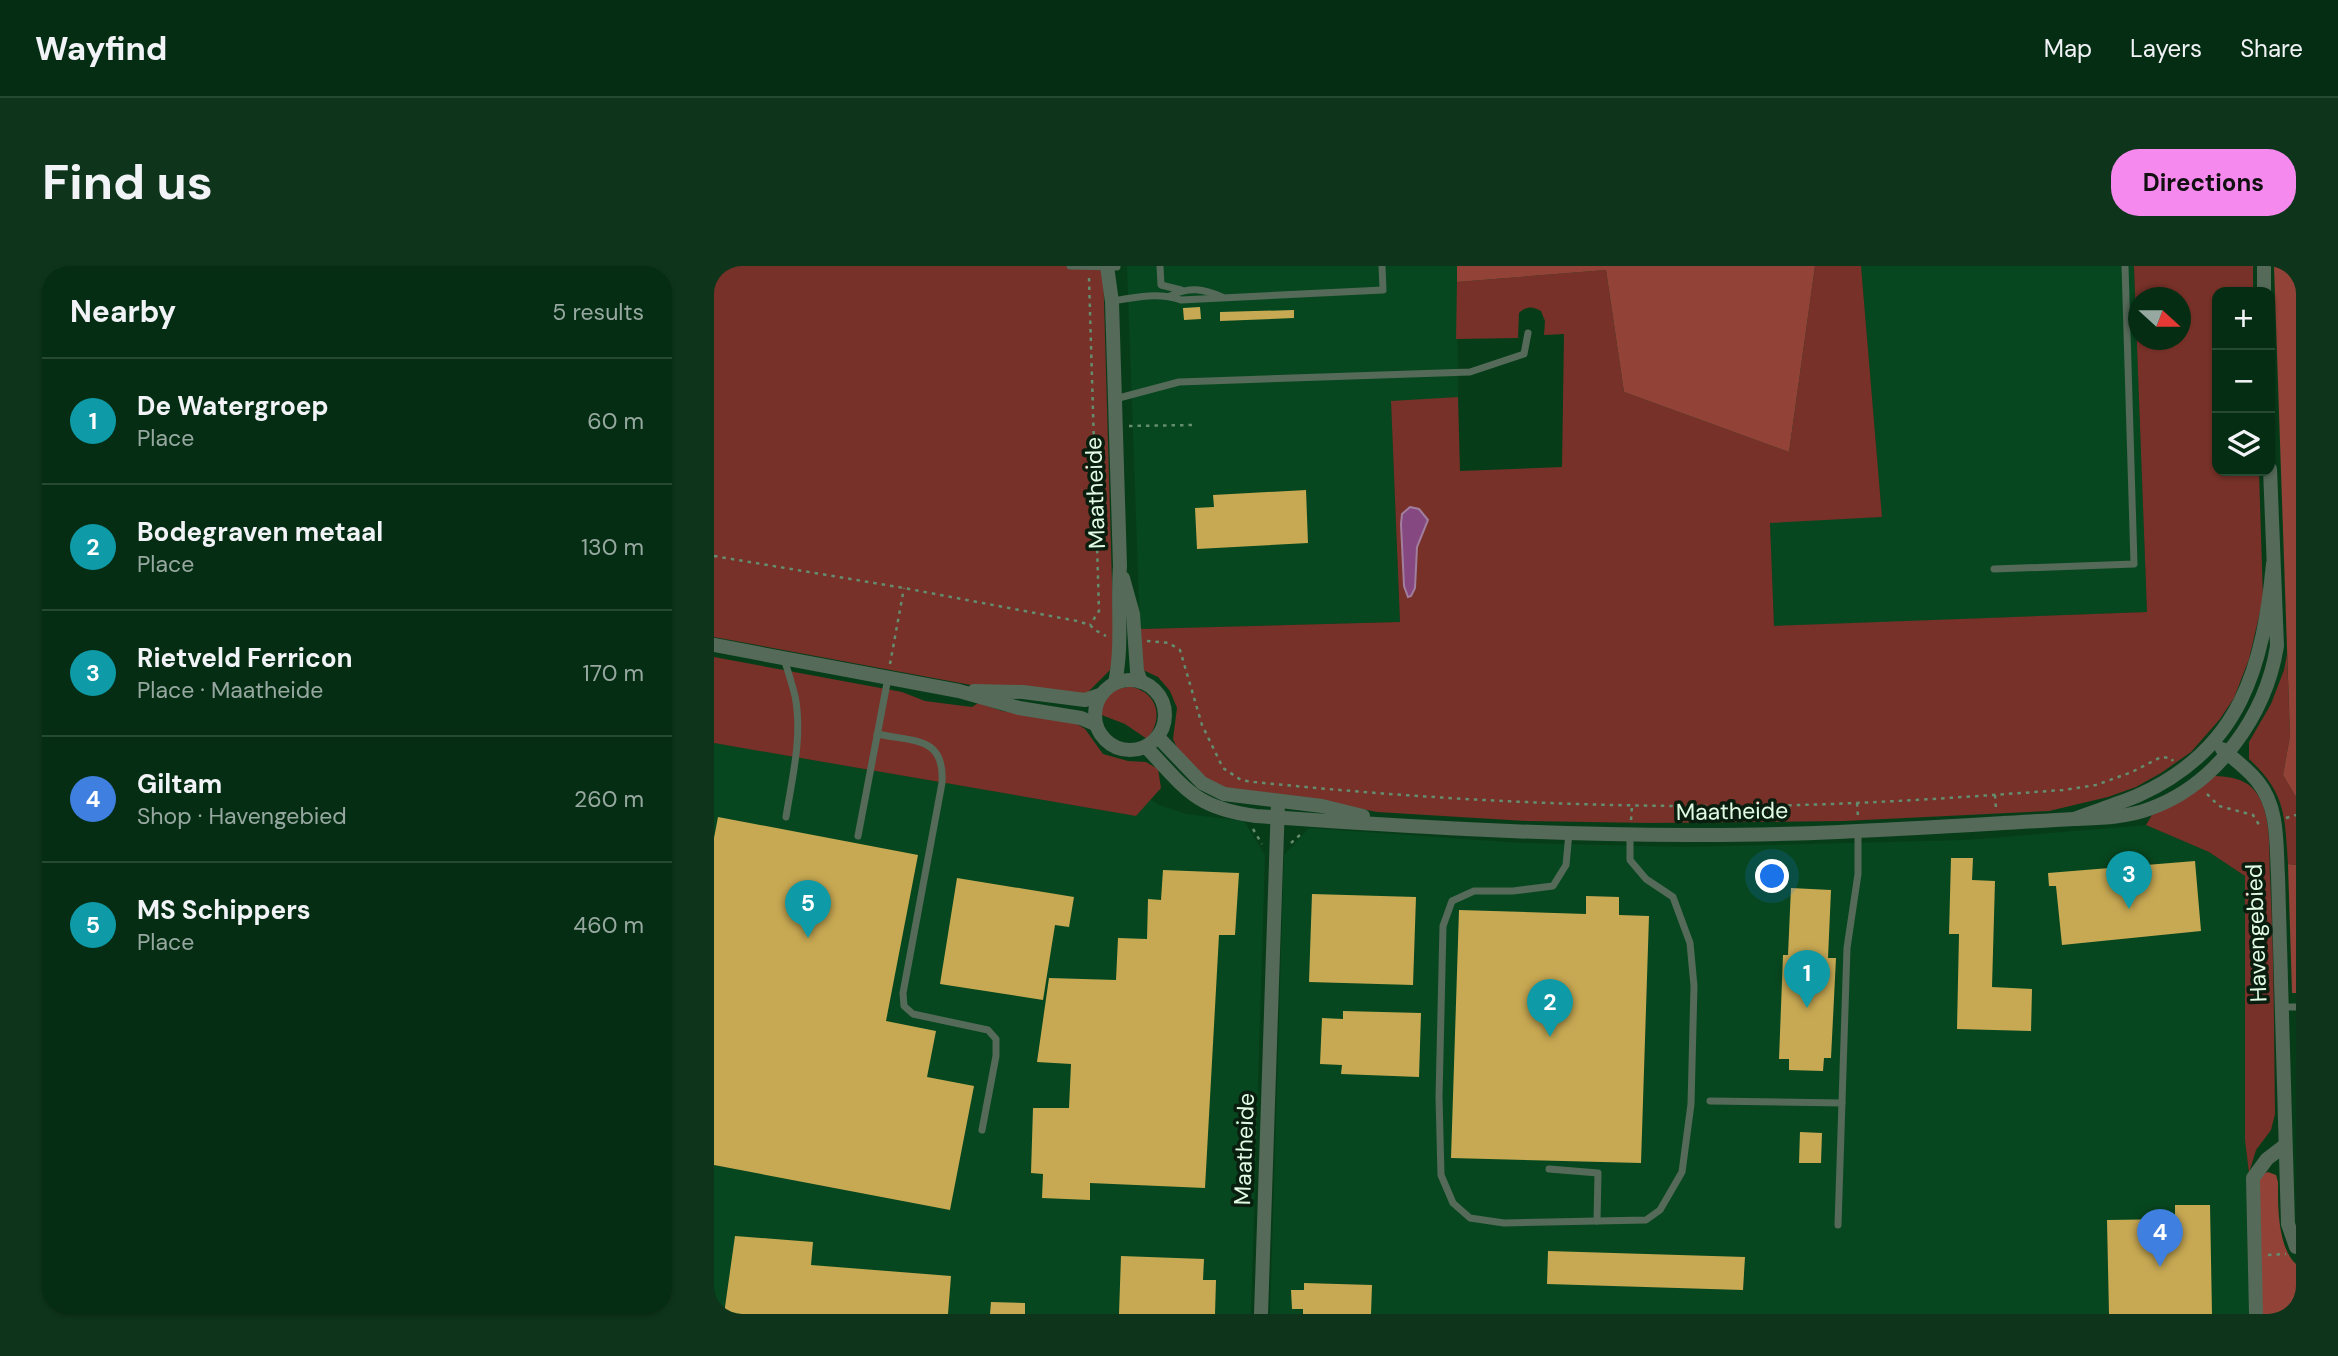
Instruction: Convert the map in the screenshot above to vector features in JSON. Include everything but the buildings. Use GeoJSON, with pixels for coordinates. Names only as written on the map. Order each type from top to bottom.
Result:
{"type":"FeatureCollection","features":[{"type":"Feature","properties":{"kind":"street"},"geometry":{"type":"LineString","coordinates":[[2263,266],[2264,287]]}},
{"type":"Feature","properties":{"kind":"street","name":"Maatheide"},"geometry":{"type":"LineString","coordinates":[[1112,267],[1120,566],[1118,669],[1115,683]]}},
{"type":"Feature","properties":{"kind":"street","name":"Maatheide"},"geometry":{"type":"LineString","coordinates":[[1146,747],[1192,796],[1229,813],[1277,817],[1569,833],[1700,835],[1858,831],[2114,817],[2148,810],[2179,794],[2210,771],[2227,753],[2257,708],[2273,667],[2277,646],[2270,476]]}},
{"type":"Feature","properties":{"kind":"street","name":"Maatheide"},"geometry":{"type":"LineString","coordinates":[[2074,819],[2139,795],[2196,759],[2213,741],[2242,702],[2258,662],[2268,615],[2273,564]]}},
{"type":"Feature","properties":{"kind":"street"},"geometry":{"type":"LineString","coordinates":[[1120,566],[1133,614],[1137,671],[1141,682]]}},
{"type":"Feature","properties":{"kind":"street"},"geometry":{"type":"LineString","coordinates":[[714,645],[959,691],[1019,708],[1081,718],[1095,724]]}},
{"type":"Feature","properties":{"kind":"street"},"geometry":{"type":"LineString","coordinates":[[959,691],[1023,692],[1085,700],[1100,695],[1115,683],[1124,680],[1141,682],[1157,692],[1163,702],[1164,726],[1158,737],[1146,747],[1136,750],[1115,748],[1106,743],[1095,724],[1096,704],[1100,695]]}},
{"type":"Feature","properties":{"kind":"street","name":"Maatheide"},"geometry":{"type":"LineString","coordinates":[[1158,737],[1202,783],[1233,797],[1322,806],[1392,824]]}},
{"type":"Feature","properties":{"kind":"street","name":"Havengebied"},"geometry":{"type":"LineString","coordinates":[[2213,741],[2258,781],[2269,800],[2274,822],[2289,1007],[2284,1146],[2288,1224],[2296,1247]]}},
{"type":"Feature","properties":{"kind":"street","name":"Maatheide"},"geometry":{"type":"LineString","coordinates":[[1261,1314],[1278,802]]}},
{"type":"Feature","properties":{"kind":"street"},"geometry":{"type":"LineString","coordinates":[[2256,1314],[2253,1178],[2267,1159],[2284,1146]]}},
{"type":"Feature","properties":{"kind":"lane"},"geometry":{"type":"LineString","coordinates":[[1070,266],[1112,267]]}},
{"type":"Feature","properties":{"kind":"lane"},"geometry":{"type":"LineString","coordinates":[[1160,266],[1161,285],[1181,290],[1204,289],[1223,298]]}},
{"type":"Feature","properties":{"kind":"lane"},"geometry":{"type":"LineString","coordinates":[[1112,302],[1137,297],[1170,296],[1181,300],[1383,290],[1382,266]]}},
{"type":"Feature","properties":{"kind":"lane"},"geometry":{"type":"LineString","coordinates":[[1994,569],[2134,564],[2125,266]]}},
{"type":"Feature","properties":{"kind":"lane"},"geometry":{"type":"LineString","coordinates":[[1170,296],[1181,290]]}},
{"type":"Feature","properties":{"kind":"lane"},"geometry":{"type":"LineString","coordinates":[[1114,399],[1179,382],[1470,372],[1524,354],[1528,333]]}},
{"type":"Feature","properties":{"kind":"lane"},"geometry":{"type":"LineString","coordinates":[[784,658],[795,697],[797,725],[796,758],[786,817]]}},
{"type":"Feature","properties":{"kind":"lane"},"geometry":{"type":"LineString","coordinates":[[858,836],[888,677]]}},
{"type":"Feature","properties":{"kind":"lane"},"geometry":{"type":"LineString","coordinates":[[877,734],[931,746],[943,765],[942,783],[903,993],[904,1006],[913,1014],[988,1030],[996,1040],[996,1056],[982,1130]]}},
{"type":"Feature","properties":{"kind":"lane"},"geometry":{"type":"LineString","coordinates":[[1838,1225],[1847,948],[1858,874],[1858,831]]}},
{"type":"Feature","properties":{"kind":"lane"},"geometry":{"type":"LineString","coordinates":[[1569,833],[1566,865],[1553,886],[1513,891],[1474,891],[1452,901],[1443,926],[1439,1097],[1441,1175],[1453,1203],[1470,1217],[1504,1223],[1646,1220],[1660,1210],[1682,1172],[1690,1116],[1693,986],[1690,943],[1673,898],[1646,879],[1630,860],[1630,835]]}},
{"type":"Feature","properties":{"kind":"lane"},"geometry":{"type":"LineString","coordinates":[[1710,1101],[1842,1103]]}},
{"type":"Feature","properties":{"kind":"lane"},"geometry":{"type":"LineString","coordinates":[[1549,1169],[1598,1173],[1597,1221]]}},
{"type":"Feature","properties":{"kind":"path"},"geometry":{"type":"LineString","coordinates":[[1089,267],[1099,611],[1090,625]]}},
{"type":"Feature","properties":{"kind":"path"},"geometry":{"type":"LineString","coordinates":[[1115,426],[1194,425]]}},
{"type":"Feature","properties":{"kind":"path"},"geometry":{"type":"LineString","coordinates":[[1173,426],[1173,432]]}},
{"type":"Feature","properties":{"kind":"path"},"geometry":{"type":"LineString","coordinates":[[714,556],[904,588],[1090,625],[1102,635],[1118,636]]}},
{"type":"Feature","properties":{"kind":"path"},"geometry":{"type":"LineString","coordinates":[[888,677],[904,588]]}},
{"type":"Feature","properties":{"kind":"path"},"geometry":{"type":"LineString","coordinates":[[1135,640],[1169,643],[1180,650],[1202,725],[1216,755],[1223,768],[1241,780],[1394,795],[1644,806],[1844,804],[2018,793]]}},
{"type":"Feature","properties":{"kind":"path"},"geometry":{"type":"LineString","coordinates":[[2255,1258],[2277,1253],[2296,1255]]}},
{"type":"Feature","properties":{"kind":"shaded area"},"geometry":{"type":"Polygon","coordinates":[[[714,266],[1103,266],[1114,654],[1110,670],[1086,694],[971,685],[714,637],[714,266]]]}},
{"type":"Feature","properties":{"kind":"shaded area"},"geometry":{"type":"Polygon","coordinates":[[[1127,266],[1457,266],[1458,397],[1391,402],[1400,622],[1140,629],[1127,266]]]}},
{"type":"Feature","properties":{"kind":"shaded area"},"geometry":{"type":"Polygon","coordinates":[[[1457,266],[1815,266],[1789,452],[1624,392],[1606,270],[1457,282],[1457,266]]]}},
{"type":"Feature","properties":{"kind":"shaded area"},"geometry":{"type":"Polygon","coordinates":[[[1815,266],[1861,266],[1882,517],[1770,523],[1774,626],[2147,612],[2137,350],[2191,350],[2191,287],[2135,287],[2134,266],[2253,266],[2253,287],[2212,287],[2212,476],[2259,476],[2263,599],[2249,659],[2234,698],[2220,719],[2191,752],[2161,773],[2136,787],[2108,797],[2049,811],[1844,821],[1649,823],[1527,821],[1377,812],[1322,801],[1229,792],[1204,779],[1178,750],[1173,739],[1177,708],[1170,691],[1158,677],[1141,669],[1140,629],[1400,622],[1391,401],[1458,397],[1460,471],[1562,467],[1564,334],[1544,335],[1545,321],[1541,311],[1530,307],[1519,313],[1518,338],[1456,339],[1457,282],[1606,270],[1624,392],[1789,452],[1815,266]]]}},
{"type":"Feature","properties":{"kind":"shaded area"},"geometry":{"type":"Polygon","coordinates":[[[1861,266],[2134,266],[2135,287],[2128,287],[2128,350],[2137,350],[2147,612],[1774,627],[1770,522],[1882,517],[1861,266]]]}},
{"type":"Feature","properties":{"kind":"shaded area"},"geometry":{"type":"Polygon","coordinates":[[[2274,266],[2296,266],[2296,797],[2283,775],[2290,736],[2274,266]]]}},
{"type":"Feature","properties":{"kind":"shaded area"},"geometry":{"type":"Polygon","coordinates":[[[1410,507],[1419,509],[1428,520],[1417,547],[1415,588],[1408,597],[1404,586],[1401,524],[1402,514],[1410,507]]]}},
{"type":"Feature","properties":{"kind":"shaded area"},"geometry":{"type":"Polygon","coordinates":[[[2287,654],[2290,736],[2283,775],[2296,797],[2296,865],[2288,864],[2284,819],[2277,795],[2261,771],[2249,759],[2249,742],[2271,704],[2287,654]]]}},
{"type":"Feature","properties":{"kind":"shaded area"},"geometry":{"type":"Polygon","coordinates":[[[714,657],[902,692],[925,701],[972,707],[978,703],[1002,711],[1074,722],[1085,729],[1103,754],[1128,761],[1146,762],[1158,769],[1161,788],[1136,816],[714,743],[714,657]]]}},
{"type":"Feature","properties":{"kind":"shaded area"},"geometry":{"type":"Polygon","coordinates":[[[1132,687],[1148,695],[1156,708],[1155,723],[1147,739],[1125,724],[1099,714],[1103,702],[1110,694],[1132,687]]]}},
{"type":"Feature","properties":{"kind":"shaded area"},"geometry":{"type":"Polygon","coordinates":[[[714,743],[1136,816],[1150,799],[1186,814],[1244,821],[1265,855],[1251,1314],[714,1314],[714,743]]]}},
{"type":"Feature","properties":{"kind":"shaded area"},"geometry":{"type":"Polygon","coordinates":[[[2215,776],[2237,779],[2254,790],[2262,803],[2268,830],[2275,1114],[2271,1130],[2256,1150],[2249,1173],[2245,1140],[2245,876],[2209,852],[2146,825],[2152,815],[2215,776]]]}},
{"type":"Feature","properties":{"kind":"shaded area"},"geometry":{"type":"Polygon","coordinates":[[[2146,825],[2209,852],[2245,876],[2245,1140],[2249,1173],[2252,1314],[1270,1314],[1284,855],[1309,828],[1521,843],[1685,847],[1967,840],[2146,825]]]}},
{"type":"Feature","properties":{"kind":"shaded area"},"geometry":{"type":"Polygon","coordinates":[[[2288,864],[2296,865],[2296,993],[2292,993],[2288,864]]]}},
{"type":"Feature","properties":{"kind":"shaded area"},"geometry":{"type":"Polygon","coordinates":[[[2268,1172],[2276,1175],[2282,1236],[2285,1247],[2296,1264],[2296,1314],[2262,1314],[2259,1182],[2260,1175],[2268,1172]]]}},
{"type":"Feature","properties":{"kind":"place","name":"Rietveld Ferricon"},"geometry":{"type":"Point","coordinates":[2129,909]}},
{"type":"Feature","properties":{"kind":"place","name":"MS Schippers"},"geometry":{"type":"Point","coordinates":[808,938]}},
{"type":"Feature","properties":{"kind":"place","name":"De Watergroep"},"geometry":{"type":"Point","coordinates":[1807,1008]}},
{"type":"Feature","properties":{"kind":"place","name":"Bodegraven metaal"},"geometry":{"type":"Point","coordinates":[1550,1037]}},
{"type":"Feature","properties":{"kind":"place","name":"Giltam"},"geometry":{"type":"Point","coordinates":[2160,1267]}}]}
